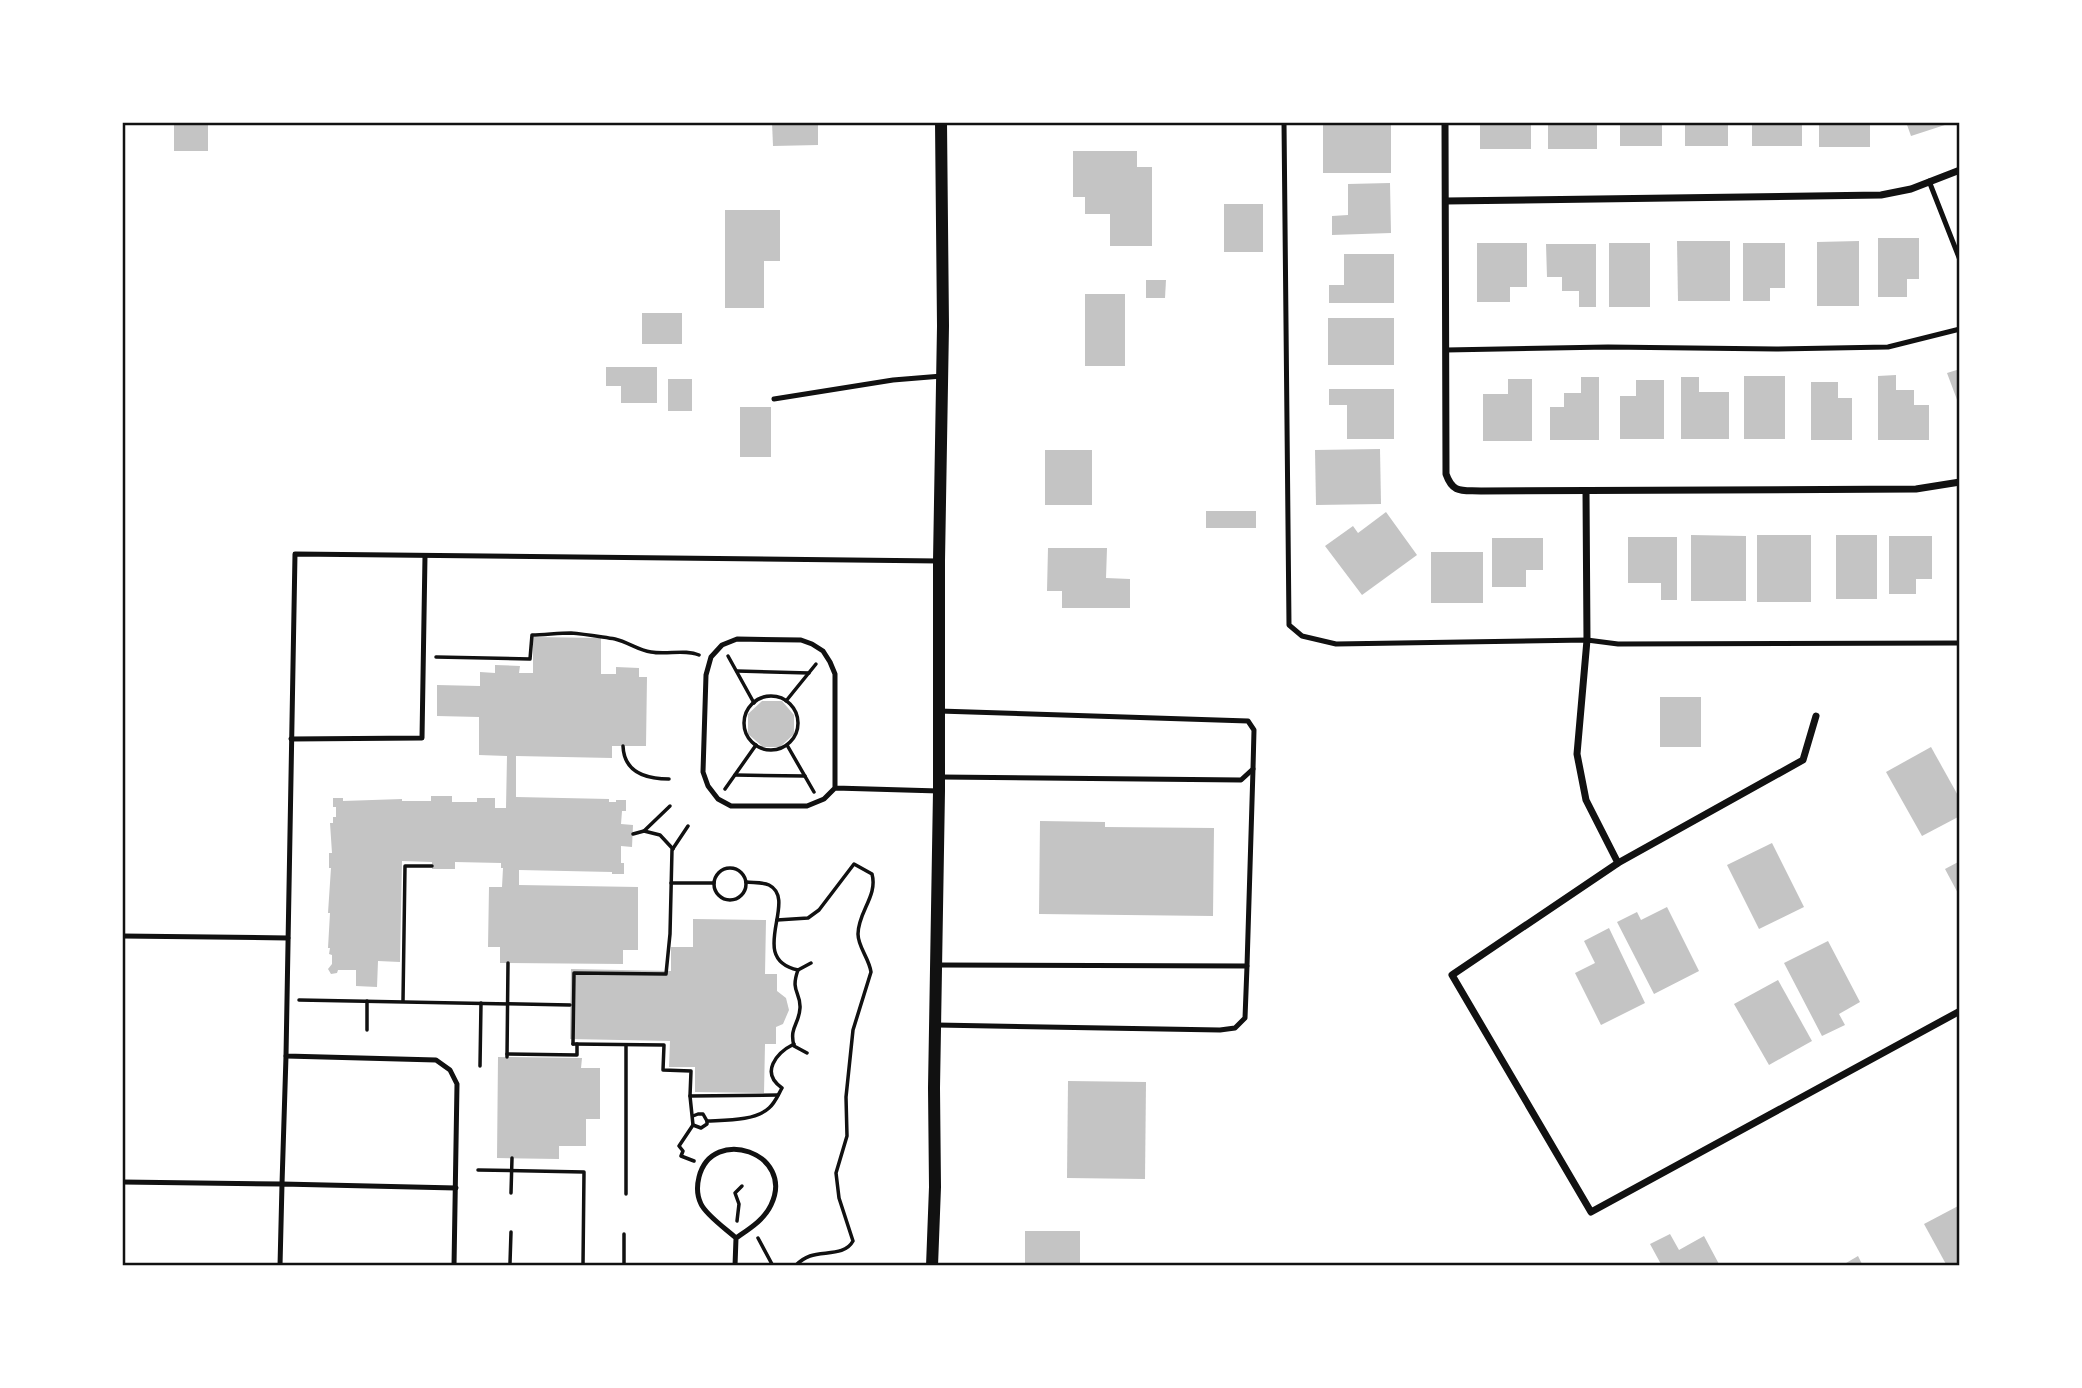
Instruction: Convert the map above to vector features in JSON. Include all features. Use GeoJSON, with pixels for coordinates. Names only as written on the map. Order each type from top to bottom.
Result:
{"type":"FeatureCollection","features":[{"type":"Feature","properties":{"kind":"street"},"geometry":{"type":"LineString","coordinates":[[932,1265],[939,791],[941,122]]}},
{"type":"Feature","properties":{"kind":"street"},"geometry":{"type":"LineString","coordinates":[[1445,122],[1446,474],[1455,489],[1586,491],[1916,488],[1959,482]]}},
{"type":"Feature","properties":{"kind":"street"},"geometry":{"type":"LineString","coordinates":[[1446,201],[1881,195],[1911,189],[1959,170]]}},
{"type":"Feature","properties":{"kind":"street"},"geometry":{"type":"LineString","coordinates":[[1586,491],[1587,640],[1577,754],[1586,800],[1618,863]]}},
{"type":"Feature","properties":{"kind":"street"},"geometry":{"type":"LineString","coordinates":[[1816,716],[1803,760],[1618,863],[1452,975],[1591,1212],[1959,1011]]}},
{"type":"Feature","properties":{"kind":"lane"},"geometry":{"type":"LineString","coordinates":[[1284,122],[1289,625],[1302,636],[1336,644],[1587,640],[1618,644],[1959,643]]}},
{"type":"Feature","properties":{"kind":"lane"},"geometry":{"type":"LineString","coordinates":[[1929,181],[1959,260]]}},
{"type":"Feature","properties":{"kind":"lane"},"geometry":{"type":"LineString","coordinates":[[1446,349],[1888,347],[1959,329]]}},
{"type":"Feature","properties":{"kind":"lane"},"geometry":{"type":"LineString","coordinates":[[774,399],[893,380],[942,376]]}},
{"type":"Feature","properties":{"kind":"lane"},"geometry":{"type":"LineString","coordinates":[[280,1265],[295,554],[939,561]]}},
{"type":"Feature","properties":{"kind":"lane"},"geometry":{"type":"LineString","coordinates":[[291,739],[422,738],[425,556]]}},
{"type":"Feature","properties":{"kind":"lane"},"geometry":{"type":"LineString","coordinates":[[737,639],[801,640],[825,653],[835,674],[835,788],[824,799],[807,806],[731,806],[718,799],[708,786],[703,772],[706,675],[711,657],[722,645],[737,639]]}},
{"type":"Feature","properties":{"kind":"lane"},"geometry":{"type":"LineString","coordinates":[[935,1025],[1220,1031],[1235,1028],[1245,1018],[1254,730],[1248,721],[939,711]]}},
{"type":"Feature","properties":{"kind":"lane"},"geometry":{"type":"LineString","coordinates":[[939,776],[1241,780],[1253,769]]}},
{"type":"Feature","properties":{"kind":"lane"},"geometry":{"type":"LineString","coordinates":[[835,788],[939,791]]}},
{"type":"Feature","properties":{"kind":"lane"},"geometry":{"type":"LineString","coordinates":[[122,936],[288,938]]}},
{"type":"Feature","properties":{"kind":"lane"},"geometry":{"type":"LineString","coordinates":[[936,965],[1247,966]]}},
{"type":"Feature","properties":{"kind":"lane"},"geometry":{"type":"LineString","coordinates":[[286,1056],[436,1060],[450,1070],[457,1084],[454,1265]]}},
{"type":"Feature","properties":{"kind":"lane"},"geometry":{"type":"LineString","coordinates":[[736,1238],[771,1207],[776,1191],[773,1170],[766,1161],[755,1154],[730,1149],[716,1153],[704,1166],[697,1184],[701,1205],[736,1238],[736,1265]]}},
{"type":"Feature","properties":{"kind":"lane"},"geometry":{"type":"LineString","coordinates":[[122,1182],[456,1188]]}},
{"type":"Feature","properties":{"kind":"path"},"geometry":{"type":"LineString","coordinates":[[424,657],[530,659],[532,635],[568,633],[628,642],[640,650],[652,652],[695,653],[709,662]]}},
{"type":"Feature","properties":{"kind":"path"},"geometry":{"type":"LineString","coordinates":[[722,645],[754,703]]}},
{"type":"Feature","properties":{"kind":"path"},"geometry":{"type":"LineString","coordinates":[[786,701],[825,653]]}},
{"type":"Feature","properties":{"kind":"path"},"geometry":{"type":"LineString","coordinates":[[737,671],[809,673]]}},
{"type":"Feature","properties":{"kind":"path"},"geometry":{"type":"LineString","coordinates":[[770,696],[786,701],[793,706],[797,715],[797,733],[787,745],[777,750],[756,745],[744,726],[748,709],[754,703],[770,696]]}},
{"type":"Feature","properties":{"kind":"path"},"geometry":{"type":"LineString","coordinates":[[718,799],[756,745]]}},
{"type":"Feature","properties":{"kind":"path"},"geometry":{"type":"LineString","coordinates":[[787,745],[819,801]]}},
{"type":"Feature","properties":{"kind":"path"},"geometry":{"type":"LineString","coordinates":[[623,746],[623,757],[643,776],[669,779]]}},
{"type":"Feature","properties":{"kind":"path"},"geometry":{"type":"LineString","coordinates":[[735,775],[805,776]]}},
{"type":"Feature","properties":{"kind":"path"},"geometry":{"type":"LineString","coordinates":[[633,834],[644,831],[670,806]]}},
{"type":"Feature","properties":{"kind":"path"},"geometry":{"type":"LineString","coordinates":[[508,963],[507,1055],[577,1055],[574,1044],[574,973],[666,974],[673,849],[688,826]]}},
{"type":"Feature","properties":{"kind":"path"},"geometry":{"type":"LineString","coordinates":[[644,831],[660,835],[673,849]]}},
{"type":"Feature","properties":{"kind":"path"},"geometry":{"type":"LineString","coordinates":[[777,920],[808,918],[819,910],[854,864],[872,873],[874,887],[862,914],[858,932],[859,943],[871,972],[853,1030],[846,1097],[847,1136],[836,1173],[839,1198],[853,1241],[844,1251],[808,1256],[795,1265]]}},
{"type":"Feature","properties":{"kind":"path"},"geometry":{"type":"LineString","coordinates":[[403,1001],[405,866],[432,866]]}},
{"type":"Feature","properties":{"kind":"path"},"geometry":{"type":"LineString","coordinates":[[733,868],[742,873],[746,882],[744,892],[731,900],[721,897],[714,883],[723,870],[733,868]]}},
{"type":"Feature","properties":{"kind":"path"},"geometry":{"type":"LineString","coordinates":[[746,882],[772,887],[777,897],[774,946],[776,958],[780,963],[798,970]]}},
{"type":"Feature","properties":{"kind":"path"},"geometry":{"type":"LineString","coordinates":[[671,883],[714,883]]}},
{"type":"Feature","properties":{"kind":"path"},"geometry":{"type":"LineString","coordinates":[[807,1053],[794,1044],[792,1031],[801,1005],[794,988],[798,970],[811,963]]}},
{"type":"Feature","properties":{"kind":"path"},"geometry":{"type":"LineString","coordinates":[[286,999],[570,1005]]}},
{"type":"Feature","properties":{"kind":"path"},"geometry":{"type":"LineString","coordinates":[[367,1001],[367,1030]]}},
{"type":"Feature","properties":{"kind":"path"},"geometry":{"type":"LineString","coordinates":[[480,1066],[481,1003]]}},
{"type":"Feature","properties":{"kind":"path"},"geometry":{"type":"LineString","coordinates":[[574,1044],[664,1045],[663,1070],[691,1071],[693,1125],[679,1146],[681,1156],[704,1166]]}},
{"type":"Feature","properties":{"kind":"path"},"geometry":{"type":"LineString","coordinates":[[707,1121],[747,1117],[764,1112],[771,1106],[782,1088],[776,1084],[773,1062],[778,1054],[794,1044]]}},
{"type":"Feature","properties":{"kind":"path"},"geometry":{"type":"LineString","coordinates":[[625,1194],[626,1045]]}},
{"type":"Feature","properties":{"kind":"path"},"geometry":{"type":"LineString","coordinates":[[690,1096],[778,1095]]}},
{"type":"Feature","properties":{"kind":"path"},"geometry":{"type":"LineString","coordinates":[[692,1118],[695,1114],[700,1114],[705,1116],[707,1121]]}},
{"type":"Feature","properties":{"kind":"path"},"geometry":{"type":"LineString","coordinates":[[693,1125],[701,1128],[707,1121]]}},
{"type":"Feature","properties":{"kind":"path"},"geometry":{"type":"LineString","coordinates":[[511,1193],[512,1158]]}},
{"type":"Feature","properties":{"kind":"path"},"geometry":{"type":"LineString","coordinates":[[478,1171],[584,1172],[583,1265]]}},
{"type":"Feature","properties":{"kind":"path"},"geometry":{"type":"LineString","coordinates":[[736,1238],[739,1205],[735,1193],[742,1186]]}},
{"type":"Feature","properties":{"kind":"path"},"geometry":{"type":"LineString","coordinates":[[750,1228],[761,1241],[773,1265]]}},
{"type":"Feature","properties":{"kind":"path"},"geometry":{"type":"LineString","coordinates":[[510,1263],[511,1232]]}},
{"type":"Feature","properties":{"kind":"path"},"geometry":{"type":"LineString","coordinates":[[624,1234],[624,1265]]}},
{"type":"Feature","properties":{"kind":"building"},"geometry":{"type":"Polygon","coordinates":[[[174,122],[208,122],[208,151],[174,151],[174,122]]]}},
{"type":"Feature","properties":{"kind":"building"},"geometry":{"type":"Polygon","coordinates":[[[772,122],[818,122],[818,145],[773,146],[772,122]]]}},
{"type":"Feature","properties":{"kind":"building"},"geometry":{"type":"Polygon","coordinates":[[[1323,122],[1391,122],[1391,173],[1323,173],[1323,122]]]}},
{"type":"Feature","properties":{"kind":"building"},"geometry":{"type":"Polygon","coordinates":[[[1480,122],[1531,122],[1531,149],[1480,149],[1480,122]]]}},
{"type":"Feature","properties":{"kind":"building"},"geometry":{"type":"Polygon","coordinates":[[[1548,122],[1597,122],[1597,149],[1548,149],[1548,122]]]}},
{"type":"Feature","properties":{"kind":"building"},"geometry":{"type":"Polygon","coordinates":[[[1620,122],[1662,122],[1662,146],[1620,146],[1620,122]]]}},
{"type":"Feature","properties":{"kind":"building"},"geometry":{"type":"Polygon","coordinates":[[[1685,122],[1728,122],[1728,146],[1685,146],[1685,122]]]}},
{"type":"Feature","properties":{"kind":"building"},"geometry":{"type":"Polygon","coordinates":[[[1752,122],[1802,122],[1802,146],[1752,146],[1752,122]]]}},
{"type":"Feature","properties":{"kind":"building"},"geometry":{"type":"Polygon","coordinates":[[[1819,122],[1870,122],[1870,147],[1819,147],[1819,122]]]}},
{"type":"Feature","properties":{"kind":"building"},"geometry":{"type":"Polygon","coordinates":[[[1906,122],[1951,122],[1951,123],[1911,136],[1906,122]]]}},
{"type":"Feature","properties":{"kind":"building"},"geometry":{"type":"Polygon","coordinates":[[[1073,151],[1137,151],[1137,167],[1152,167],[1152,246],[1110,246],[1110,214],[1085,214],[1085,197],[1073,197],[1073,151]]]}},
{"type":"Feature","properties":{"kind":"building"},"geometry":{"type":"Polygon","coordinates":[[[1390,183],[1391,233],[1332,235],[1332,216],[1348,215],[1348,184],[1390,183]]]}},
{"type":"Feature","properties":{"kind":"building"},"geometry":{"type":"Polygon","coordinates":[[[1224,204],[1263,204],[1263,252],[1224,252],[1224,204]]]}},
{"type":"Feature","properties":{"kind":"building"},"geometry":{"type":"Polygon","coordinates":[[[725,210],[780,210],[780,261],[764,261],[764,308],[725,308],[725,210]]]}},
{"type":"Feature","properties":{"kind":"building"},"geometry":{"type":"Polygon","coordinates":[[[1878,238],[1919,238],[1919,279],[1907,279],[1907,297],[1878,297],[1878,238]]]}},
{"type":"Feature","properties":{"kind":"building"},"geometry":{"type":"Polygon","coordinates":[[[1677,241],[1730,241],[1730,301],[1678,301],[1677,241]]]}},
{"type":"Feature","properties":{"kind":"building"},"geometry":{"type":"Polygon","coordinates":[[[1859,241],[1859,306],[1817,306],[1817,242],[1859,241]]]}},
{"type":"Feature","properties":{"kind":"building"},"geometry":{"type":"Polygon","coordinates":[[[1477,243],[1527,243],[1527,287],[1510,287],[1510,302],[1477,302],[1477,243]]]}},
{"type":"Feature","properties":{"kind":"building"},"geometry":{"type":"Polygon","coordinates":[[[1609,243],[1650,243],[1650,307],[1609,307],[1609,243]]]}},
{"type":"Feature","properties":{"kind":"building"},"geometry":{"type":"Polygon","coordinates":[[[1743,243],[1785,243],[1785,288],[1770,288],[1770,301],[1743,301],[1743,243]]]}},
{"type":"Feature","properties":{"kind":"building"},"geometry":{"type":"Polygon","coordinates":[[[1546,244],[1596,244],[1596,307],[1579,307],[1579,291],[1562,291],[1562,277],[1547,277],[1546,244]]]}},
{"type":"Feature","properties":{"kind":"building"},"geometry":{"type":"Polygon","coordinates":[[[1344,254],[1394,254],[1394,303],[1329,303],[1329,285],[1344,285],[1344,254]]]}},
{"type":"Feature","properties":{"kind":"building"},"geometry":{"type":"Polygon","coordinates":[[[1146,280],[1166,280],[1165,298],[1146,298],[1146,280]]]}},
{"type":"Feature","properties":{"kind":"building"},"geometry":{"type":"Polygon","coordinates":[[[1085,294],[1125,294],[1125,366],[1085,366],[1085,294]]]}},
{"type":"Feature","properties":{"kind":"building"},"geometry":{"type":"Polygon","coordinates":[[[642,313],[682,313],[682,344],[642,344],[642,313]]]}},
{"type":"Feature","properties":{"kind":"building"},"geometry":{"type":"Polygon","coordinates":[[[1328,318],[1394,318],[1394,365],[1328,365],[1328,318]]]}},
{"type":"Feature","properties":{"kind":"building"},"geometry":{"type":"Polygon","coordinates":[[[606,367],[657,367],[657,403],[621,403],[621,386],[606,386],[606,367]]]}},
{"type":"Feature","properties":{"kind":"building"},"geometry":{"type":"Polygon","coordinates":[[[1960,369],[1960,405],[1959,405],[1947,373],[1960,369]]]}},
{"type":"Feature","properties":{"kind":"building"},"geometry":{"type":"Polygon","coordinates":[[[1896,375],[1896,390],[1914,390],[1914,405],[1929,405],[1929,440],[1878,440],[1878,376],[1896,375]]]}},
{"type":"Feature","properties":{"kind":"building"},"geometry":{"type":"Polygon","coordinates":[[[1744,376],[1785,376],[1785,439],[1744,439],[1744,376]]]}},
{"type":"Feature","properties":{"kind":"building"},"geometry":{"type":"Polygon","coordinates":[[[1581,377],[1599,377],[1599,440],[1550,440],[1550,407],[1564,407],[1564,393],[1581,393],[1581,377]]]}},
{"type":"Feature","properties":{"kind":"building"},"geometry":{"type":"Polygon","coordinates":[[[1681,377],[1699,377],[1699,392],[1729,392],[1729,439],[1681,439],[1681,377]]]}},
{"type":"Feature","properties":{"kind":"building"},"geometry":{"type":"Polygon","coordinates":[[[668,379],[692,379],[692,411],[668,411],[668,379]]]}},
{"type":"Feature","properties":{"kind":"building"},"geometry":{"type":"Polygon","coordinates":[[[1508,379],[1532,379],[1532,441],[1483,441],[1483,394],[1508,394],[1508,379]]]}},
{"type":"Feature","properties":{"kind":"building"},"geometry":{"type":"Polygon","coordinates":[[[1636,380],[1664,380],[1664,439],[1620,439],[1620,396],[1636,396],[1636,380]]]}},
{"type":"Feature","properties":{"kind":"building"},"geometry":{"type":"Polygon","coordinates":[[[1811,382],[1838,382],[1838,398],[1852,398],[1852,440],[1811,440],[1811,382]]]}},
{"type":"Feature","properties":{"kind":"building"},"geometry":{"type":"Polygon","coordinates":[[[1329,389],[1394,389],[1394,439],[1347,439],[1347,405],[1329,405],[1329,389]]]}},
{"type":"Feature","properties":{"kind":"building"},"geometry":{"type":"Polygon","coordinates":[[[740,407],[771,407],[771,457],[740,457],[740,407]]]}},
{"type":"Feature","properties":{"kind":"building"},"geometry":{"type":"Polygon","coordinates":[[[1380,449],[1381,504],[1316,505],[1315,450],[1380,449]]]}},
{"type":"Feature","properties":{"kind":"building"},"geometry":{"type":"Polygon","coordinates":[[[1045,450],[1092,450],[1092,505],[1045,505],[1045,450]]]}},
{"type":"Feature","properties":{"kind":"building"},"geometry":{"type":"Polygon","coordinates":[[[1206,511],[1256,511],[1256,528],[1206,528],[1206,511]]]}},
{"type":"Feature","properties":{"kind":"building"},"geometry":{"type":"Polygon","coordinates":[[[1386,512],[1417,555],[1362,595],[1325,546],[1353,526],[1358,533],[1386,512]]]}},
{"type":"Feature","properties":{"kind":"building"},"geometry":{"type":"Polygon","coordinates":[[[1691,535],[1746,536],[1746,601],[1691,601],[1691,535]]]}},
{"type":"Feature","properties":{"kind":"building"},"geometry":{"type":"Polygon","coordinates":[[[1757,535],[1811,535],[1811,602],[1757,602],[1757,535]]]}},
{"type":"Feature","properties":{"kind":"building"},"geometry":{"type":"Polygon","coordinates":[[[1836,535],[1877,535],[1877,599],[1836,599],[1836,535]]]}},
{"type":"Feature","properties":{"kind":"building"},"geometry":{"type":"Polygon","coordinates":[[[1889,536],[1932,536],[1932,579],[1916,579],[1916,594],[1889,594],[1889,536]]]}},
{"type":"Feature","properties":{"kind":"building"},"geometry":{"type":"Polygon","coordinates":[[[1628,537],[1677,537],[1677,600],[1661,600],[1661,583],[1628,583],[1628,537]]]}},
{"type":"Feature","properties":{"kind":"building"},"geometry":{"type":"Polygon","coordinates":[[[1492,538],[1543,538],[1543,570],[1526,570],[1526,587],[1492,587],[1492,538]]]}},
{"type":"Feature","properties":{"kind":"building"},"geometry":{"type":"Polygon","coordinates":[[[1048,548],[1107,548],[1106,578],[1130,579],[1130,608],[1062,608],[1062,591],[1047,591],[1048,548]]]}},
{"type":"Feature","properties":{"kind":"building"},"geometry":{"type":"Polygon","coordinates":[[[1431,552],[1483,552],[1483,603],[1431,603],[1431,552]]]}},
{"type":"Feature","properties":{"kind":"building"},"geometry":{"type":"Polygon","coordinates":[[[533,637],[601,638],[601,674],[616,674],[616,667],[639,668],[639,677],[647,677],[646,746],[612,746],[612,758],[516,756],[516,797],[609,799],[609,802],[626,800],[626,811],[622,811],[621,824],[633,825],[632,847],[621,846],[624,874],[519,870],[519,885],[638,887],[638,950],[623,950],[623,964],[500,963],[500,947],[488,947],[489,887],[502,887],[501,863],[455,862],[455,869],[432,869],[432,862],[402,861],[400,962],[378,961],[377,987],[356,986],[356,970],[338,970],[337,973],[331,974],[328,969],[332,964],[332,955],[329,954],[328,948],[328,913],[331,868],[329,853],[332,853],[330,823],[333,823],[333,817],[336,817],[333,798],[343,798],[343,801],[431,801],[431,796],[452,796],[452,802],[477,802],[477,798],[495,798],[495,808],[506,808],[507,756],[479,755],[479,717],[437,716],[437,685],[480,686],[480,672],[495,673],[495,665],[520,666],[519,673],[533,673],[533,637]]]}},
{"type":"Feature","properties":{"kind":"building"},"geometry":{"type":"Polygon","coordinates":[[[1660,697],[1701,697],[1701,747],[1660,747],[1660,697]]]}},
{"type":"Feature","properties":{"kind":"building"},"geometry":{"type":"Polygon","coordinates":[[[762,701],[782,701],[794,715],[794,734],[780,747],[763,747],[748,734],[748,714],[762,701]]]}},
{"type":"Feature","properties":{"kind":"building"},"geometry":{"type":"Polygon","coordinates":[[[1931,747],[1960,799],[1960,816],[1922,836],[1886,772],[1931,747]]]}},
{"type":"Feature","properties":{"kind":"building"},"geometry":{"type":"Polygon","coordinates":[[[1040,821],[1105,822],[1105,827],[1214,828],[1213,916],[1039,914],[1040,821]]]}},
{"type":"Feature","properties":{"kind":"building"},"geometry":{"type":"Polygon","coordinates":[[[1772,843],[1804,907],[1759,929],[1727,865],[1772,843]]]}},
{"type":"Feature","properties":{"kind":"building"},"geometry":{"type":"Polygon","coordinates":[[[1960,861],[1960,897],[1945,869],[1960,861]]]}},
{"type":"Feature","properties":{"kind":"building"},"geometry":{"type":"Polygon","coordinates":[[[1667,907],[1699,971],[1654,994],[1617,922],[1637,912],[1641,920],[1667,907]]]}},
{"type":"Feature","properties":{"kind":"building"},"geometry":{"type":"Polygon","coordinates":[[[693,919],[766,920],[765,974],[777,974],[777,991],[786,998],[789,1010],[783,1024],[776,1027],[776,1044],[765,1044],[764,1093],[695,1092],[695,1067],[669,1067],[670,1041],[570,1039],[571,969],[671,971],[671,947],[693,947],[693,919]]]}},
{"type":"Feature","properties":{"kind":"building"},"geometry":{"type":"Polygon","coordinates":[[[1609,928],[1645,1003],[1601,1025],[1575,973],[1595,963],[1584,941],[1609,928]]]}},
{"type":"Feature","properties":{"kind":"building"},"geometry":{"type":"Polygon","coordinates":[[[1828,941],[1860,1002],[1839,1014],[1845,1025],[1822,1036],[1784,963],[1828,941]]]}},
{"type":"Feature","properties":{"kind":"building"},"geometry":{"type":"Polygon","coordinates":[[[1778,980],[1812,1041],[1769,1065],[1734,1004],[1778,980]]]}},
{"type":"Feature","properties":{"kind":"building"},"geometry":{"type":"Polygon","coordinates":[[[498,1057],[582,1058],[581,1068],[600,1068],[600,1119],[586,1119],[586,1146],[559,1146],[559,1159],[497,1158],[498,1057]]]}},
{"type":"Feature","properties":{"kind":"building"},"geometry":{"type":"Polygon","coordinates":[[[1068,1081],[1146,1082],[1145,1179],[1067,1178],[1068,1081]]]}},
{"type":"Feature","properties":{"kind":"building"},"geometry":{"type":"Polygon","coordinates":[[[1960,1205],[1960,1266],[1947,1266],[1924,1224],[1960,1205]]]}},
{"type":"Feature","properties":{"kind":"building"},"geometry":{"type":"Polygon","coordinates":[[[1025,1231],[1080,1231],[1080,1266],[1025,1266],[1025,1231]]]}},
{"type":"Feature","properties":{"kind":"building"},"geometry":{"type":"Polygon","coordinates":[[[1670,1234],[1679,1250],[1704,1236],[1720,1266],[1662,1266],[1650,1244],[1670,1234]]]}},
{"type":"Feature","properties":{"kind":"building"},"geometry":{"type":"Polygon","coordinates":[[[1858,1256],[1863,1266],[1841,1266],[1858,1256]]]}}]}
